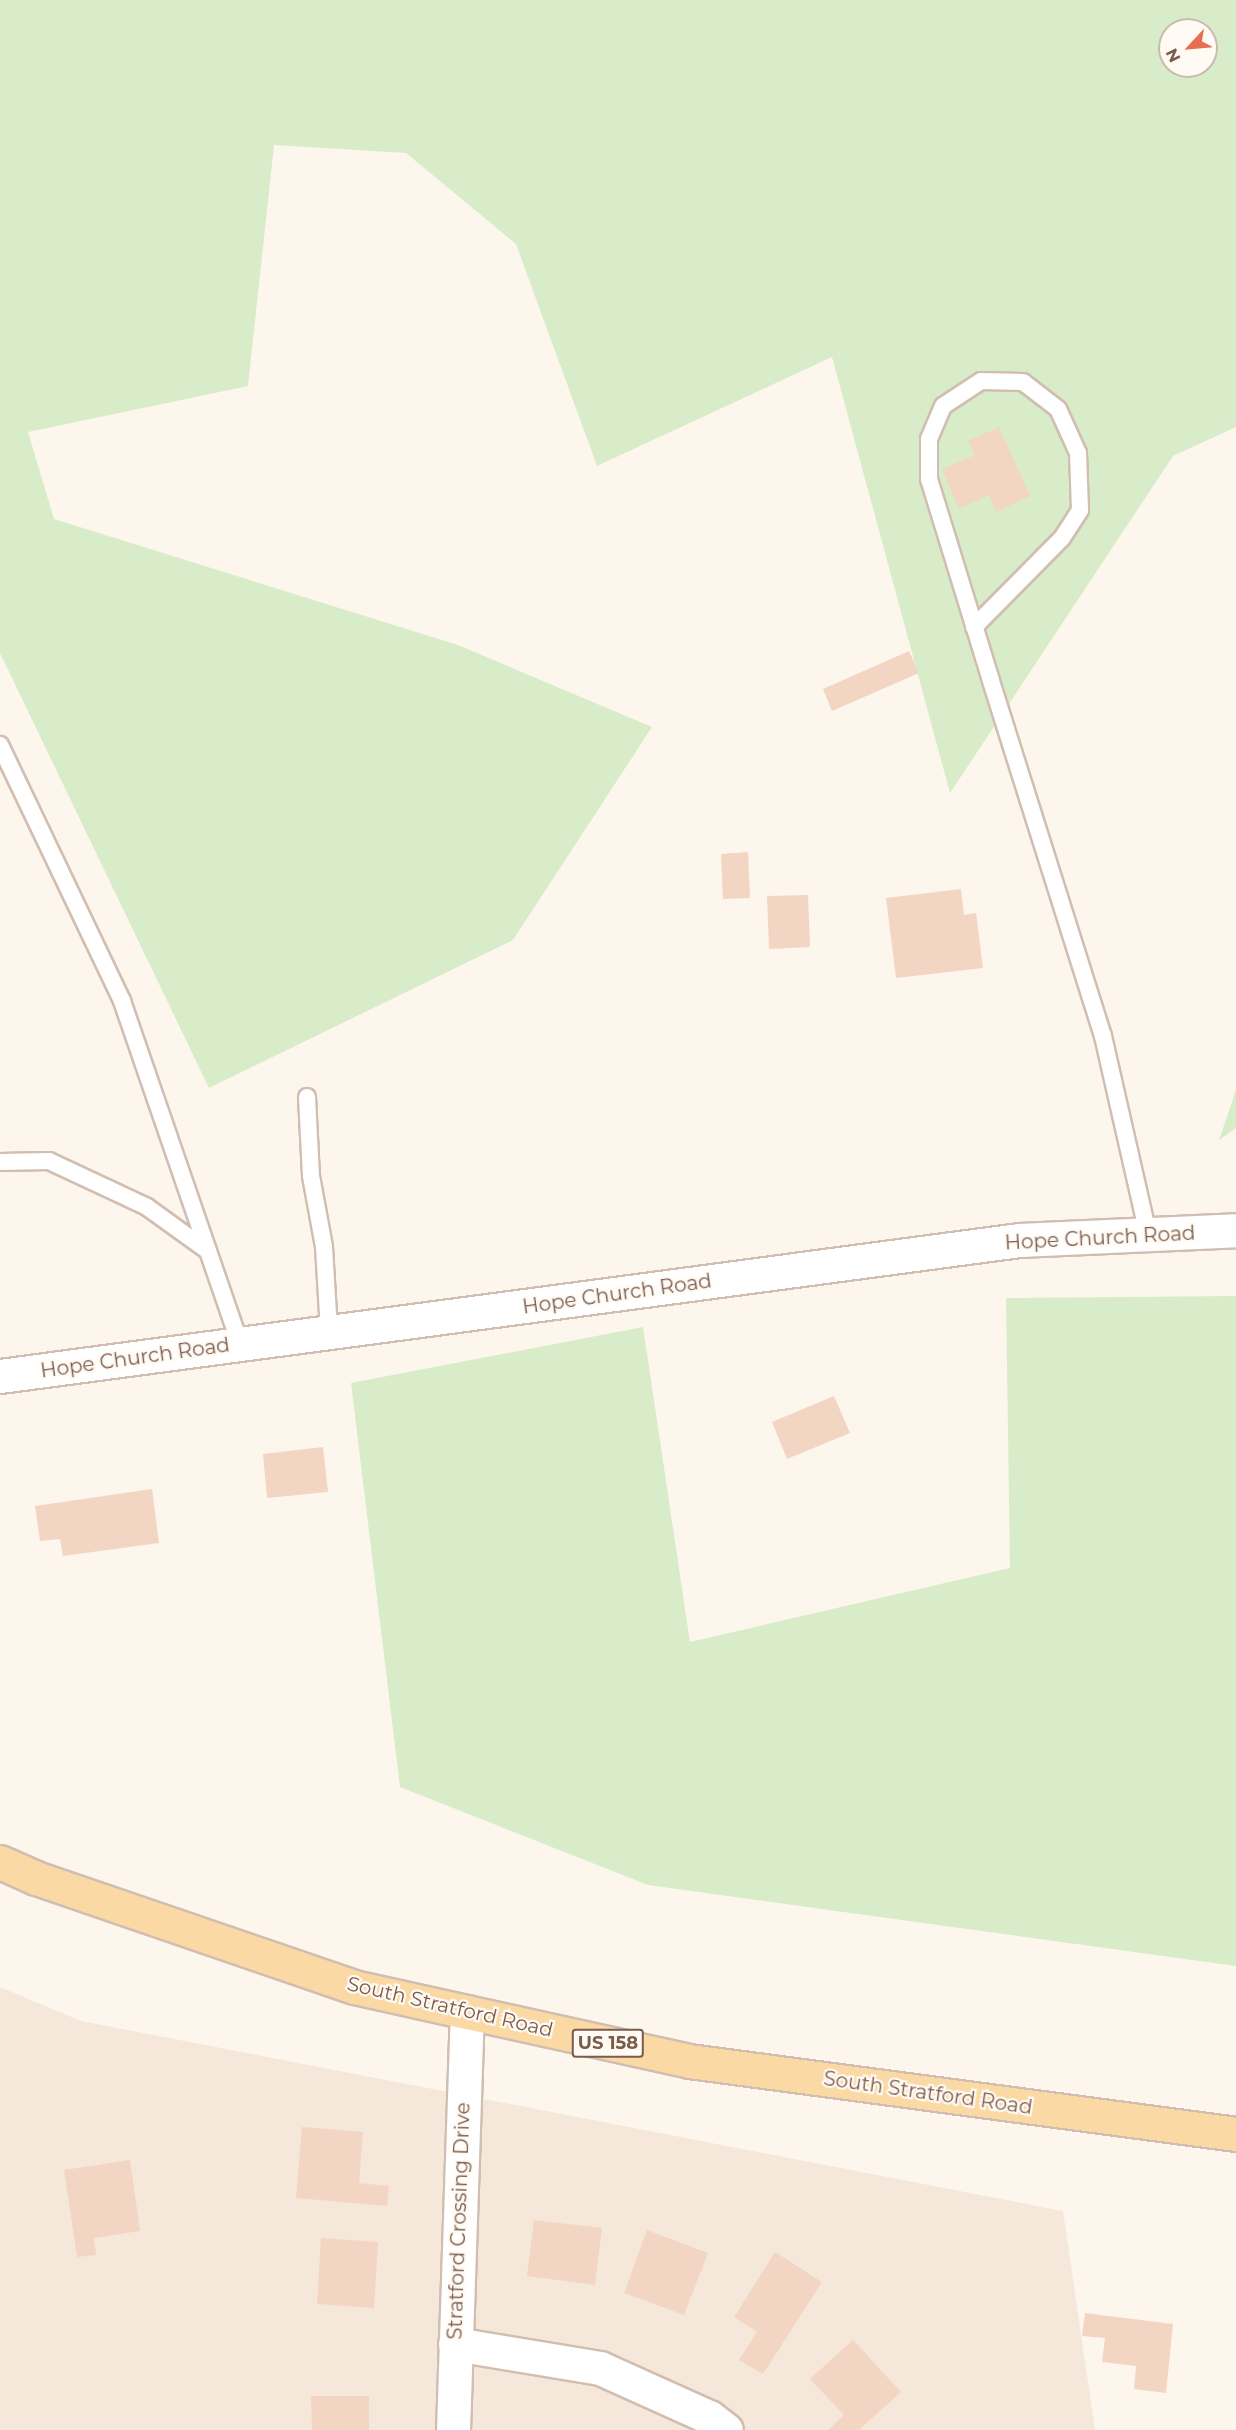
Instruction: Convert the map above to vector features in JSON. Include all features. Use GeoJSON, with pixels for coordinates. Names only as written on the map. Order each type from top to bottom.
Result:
{"type":"FeatureCollection","features":[{"type":"Feature","properties":{"kind":"main road","name":"South Stratford Road"},"geometry":{"type":"LineString","coordinates":[[0,1862],[36,1878],[354,1987],[689,2061],[1236,2134]]}},
{"type":"Feature","properties":{"kind":"street","name":"Hope Church Road"},"geometry":{"type":"LineString","coordinates":[[0,1376],[1019,1240],[1236,1230]]}},
{"type":"Feature","properties":{"kind":"street","name":"Stratford Crossing Drive"},"geometry":{"type":"LineString","coordinates":[[453,2430],[454,2344],[467,2012]]}},
{"type":"Feature","properties":{"kind":"street"},"geometry":{"type":"LineString","coordinates":[[454,2344],[600,2368],[709,2417],[726,2430]]}},
{"type":"Feature","properties":{"kind":"lane"},"geometry":{"type":"LineString","coordinates":[[974,627],[1062,538],[1080,510],[1078,453],[1058,409],[1023,382],[981,381],[943,406],[929,438],[929,479],[974,627],[1103,1036],[1148,1234]]}},
{"type":"Feature","properties":{"kind":"lane"},"geometry":{"type":"LineString","coordinates":[[0,745],[122,1001],[240,1344]]}},
{"type":"Feature","properties":{"kind":"lane"},"geometry":{"type":"LineString","coordinates":[[307,1097],[311,1176],[324,1246],[329,1332]]}},
{"type":"Feature","properties":{"kind":"lane"},"geometry":{"type":"LineString","coordinates":[[0,1162],[49,1161],[147,1207],[208,1251]]}},
{"type":"Feature","properties":{"kind":"shaded area"},"geometry":{"type":"Polygon","coordinates":[[[0,1987],[81,2021],[1063,2211],[1095,2430],[0,2430],[0,1987]]]}},
{"type":"Feature","properties":{"kind":"green space"},"geometry":{"type":"Polygon","coordinates":[[[0,0],[1236,0],[1236,427],[1173,456],[950,793],[832,357],[597,466],[516,244],[406,153],[274,145],[248,386],[28,432],[54,519],[458,645],[652,727],[513,940],[209,1088],[0,653],[0,0]]]}},
{"type":"Feature","properties":{"kind":"green space"},"geometry":{"type":"Polygon","coordinates":[[[1236,1090],[1236,1128],[1219,1140],[1236,1090]]]}},
{"type":"Feature","properties":{"kind":"green space"},"geometry":{"type":"Polygon","coordinates":[[[1236,1296],[1236,1966],[648,1885],[400,1787],[351,1383],[643,1327],[690,1642],[1010,1568],[1006,1298],[1236,1296]]]}},
{"type":"Feature","properties":{"kind":"building"},"geometry":{"type":"Polygon","coordinates":[[[999,427],[1030,496],[996,512],[989,495],[959,509],[942,469],[975,455],[968,441],[999,427]]]}},
{"type":"Feature","properties":{"kind":"building"},"geometry":{"type":"Polygon","coordinates":[[[909,651],[919,673],[832,711],[823,689],[909,651]]]}},
{"type":"Feature","properties":{"kind":"building"},"geometry":{"type":"Polygon","coordinates":[[[748,852],[750,898],[723,899],[721,854],[748,852]]]}},
{"type":"Feature","properties":{"kind":"building"},"geometry":{"type":"Polygon","coordinates":[[[961,889],[964,915],[976,913],[983,968],[896,978],[886,898],[961,889]]]}},
{"type":"Feature","properties":{"kind":"building"},"geometry":{"type":"Polygon","coordinates":[[[808,895],[810,947],[769,949],[767,896],[808,895]]]}},
{"type":"Feature","properties":{"kind":"building"},"geometry":{"type":"Polygon","coordinates":[[[834,1396],[850,1433],[787,1459],[772,1422],[834,1396]]]}},
{"type":"Feature","properties":{"kind":"building"},"geometry":{"type":"Polygon","coordinates":[[[323,1447],[328,1492],[267,1498],[263,1454],[323,1447]]]}},
{"type":"Feature","properties":{"kind":"building"},"geometry":{"type":"Polygon","coordinates":[[[152,1489],[159,1543],[63,1556],[60,1539],[40,1541],[35,1506],[152,1489]]]}},
{"type":"Feature","properties":{"kind":"building"},"geometry":{"type":"Polygon","coordinates":[[[302,2127],[363,2132],[359,2183],[389,2186],[387,2206],[296,2198],[302,2127]]]}},
{"type":"Feature","properties":{"kind":"building"},"geometry":{"type":"Polygon","coordinates":[[[130,2160],[140,2231],[94,2238],[96,2255],[77,2257],[64,2170],[130,2160]]]}},
{"type":"Feature","properties":{"kind":"building"},"geometry":{"type":"Polygon","coordinates":[[[534,2220],[602,2228],[595,2285],[527,2276],[534,2220]]]}},
{"type":"Feature","properties":{"kind":"building"},"geometry":{"type":"Polygon","coordinates":[[[647,2230],[708,2253],[684,2315],[624,2293],[647,2230]]]}},
{"type":"Feature","properties":{"kind":"building"},"geometry":{"type":"Polygon","coordinates":[[[321,2238],[378,2242],[374,2308],[317,2304],[321,2238]]]}},
{"type":"Feature","properties":{"kind":"building"},"geometry":{"type":"Polygon","coordinates":[[[775,2252],[822,2282],[763,2374],[739,2360],[757,2332],[734,2317],[775,2252]]]}},
{"type":"Feature","properties":{"kind":"building"},"geometry":{"type":"Polygon","coordinates":[[[1085,2313],[1173,2324],[1166,2393],[1134,2389],[1136,2366],[1102,2362],[1105,2338],[1082,2336],[1085,2313]]]}},
{"type":"Feature","properties":{"kind":"building"},"geometry":{"type":"Polygon","coordinates":[[[853,2340],[901,2392],[859,2430],[828,2430],[844,2415],[810,2379],[853,2340]]]}},
{"type":"Feature","properties":{"kind":"building"},"geometry":{"type":"Polygon","coordinates":[[[311,2396],[369,2396],[369,2430],[312,2430],[311,2396]]]}}]}
